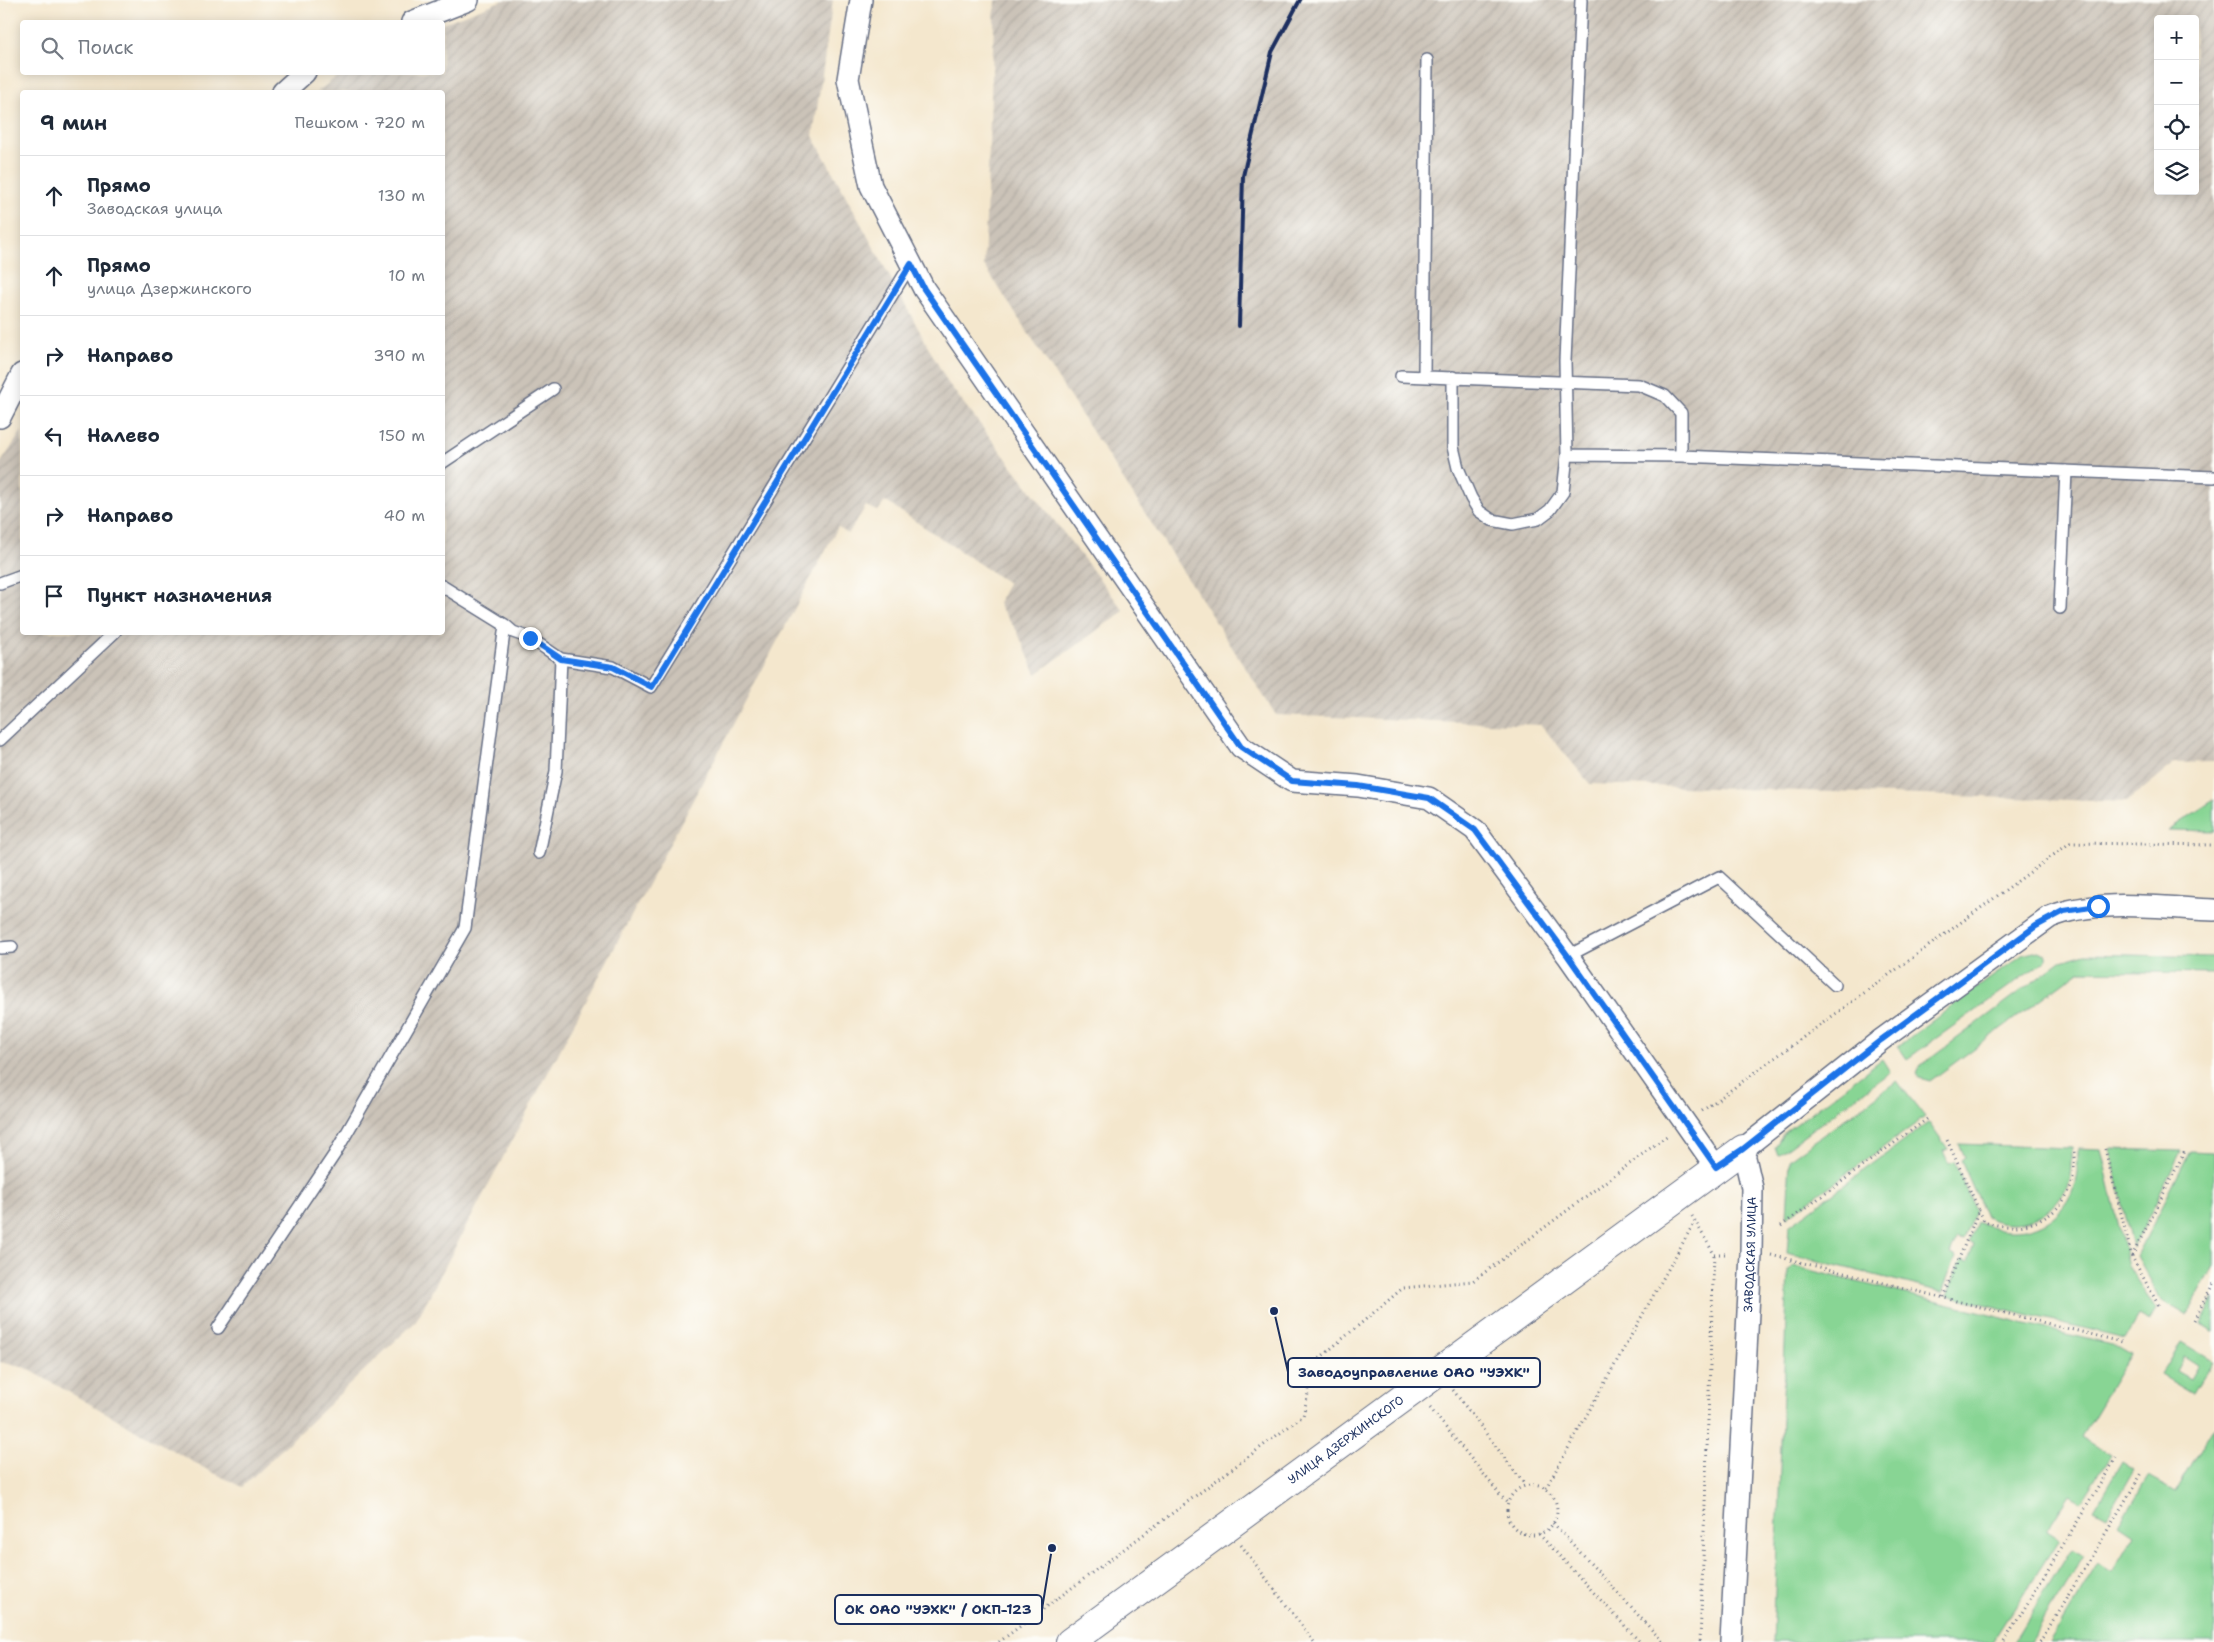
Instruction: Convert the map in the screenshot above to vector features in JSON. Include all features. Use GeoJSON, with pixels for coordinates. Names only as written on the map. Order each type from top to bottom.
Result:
{"type":"FeatureCollection","features":[{"type":"Feature","properties":{"kind":"street"},"geometry":{"type":"LineString","coordinates":[[417,20],[468,0]]}},
{"type":"Feature","properties":{"kind":"street"},"geometry":{"type":"LineString","coordinates":[[861,0],[848,79],[871,186],[924,289],[1241,747],[1292,781],[1358,786],[1429,798],[1475,830],[1568,956],[1716,1167]]}},
{"type":"Feature","properties":{"kind":"street"},"geometry":{"type":"LineString","coordinates":[[284,90],[302,75]]}},
{"type":"Feature","properties":{"kind":"street"},"geometry":{"type":"LineString","coordinates":[[0,417],[20,378]]}},
{"type":"Feature","properties":{"kind":"street"},"geometry":{"type":"LineString","coordinates":[[1743,1149],[1881,1040],[2050,917],[2064,911],[2098,906],[2214,910]]}},
{"type":"Feature","properties":{"kind":"street","name":"УЛИЦА ДЗЕРЖИНСКОГО"},"geometry":{"type":"LineString","coordinates":[[1070,1642],[1743,1149]]}},
{"type":"Feature","properties":{"kind":"street","name":"ЗАВОДСКАЯ УЛИЦА"},"geometry":{"type":"LineString","coordinates":[[1731,1642],[1751,1254],[1752,1188],[1743,1149]]}},
{"type":"Feature","properties":{"kind":"lane"},"geometry":{"type":"LineString","coordinates":[[1454,377],[1454,447],[1458,468],[1479,511],[1492,520],[1512,524],[1538,519],[1550,510],[1563,492],[1567,455],[1566,382],[1582,0]]}},
{"type":"Feature","properties":{"kind":"lane"},"geometry":{"type":"LineString","coordinates":[[1424,376],[1427,60]]}},
{"type":"Feature","properties":{"kind":"lane"},"geometry":{"type":"LineString","coordinates":[[445,588],[505,625],[513,632],[530,638],[561,659],[613,667],[652,687],[911,264]]}},
{"type":"Feature","properties":{"kind":"lane"},"geometry":{"type":"LineString","coordinates":[[1401,376],[1639,385],[1665,396],[1680,413],[1680,456]]}},
{"type":"Feature","properties":{"kind":"lane"},"geometry":{"type":"LineString","coordinates":[[445,461],[553,389]]}},
{"type":"Feature","properties":{"kind":"lane"},"geometry":{"type":"LineString","coordinates":[[1567,455],[1680,456],[2214,477]]}},
{"type":"Feature","properties":{"kind":"lane"},"geometry":{"type":"LineString","coordinates":[[2060,608],[2066,471]]}},
{"type":"Feature","properties":{"kind":"lane"},"geometry":{"type":"LineString","coordinates":[[0,583],[20,576]]}},
{"type":"Feature","properties":{"kind":"lane"},"geometry":{"type":"LineString","coordinates":[[218,1328],[334,1155],[465,928],[505,625]]}},
{"type":"Feature","properties":{"kind":"lane"},"geometry":{"type":"LineString","coordinates":[[0,740],[112,635]]}},
{"type":"Feature","properties":{"kind":"lane"},"geometry":{"type":"LineString","coordinates":[[539,853],[556,771],[561,659]]}},
{"type":"Feature","properties":{"kind":"lane"},"geometry":{"type":"LineString","coordinates":[[1568,956],[1719,877],[1835,985]]}},
{"type":"Feature","properties":{"kind":"lane"},"geometry":{"type":"LineString","coordinates":[[0,948],[12,947]]}},
{"type":"Feature","properties":{"kind":"path"},"geometry":{"type":"LineString","coordinates":[[999,1642],[1303,1416],[1315,1362],[1403,1288],[1473,1281],[1685,1123],[2070,843],[2214,845]]}},
{"type":"Feature","properties":{"kind":"path"},"geometry":{"type":"LineString","coordinates":[[1781,1226],[1927,1120]]}},
{"type":"Feature","properties":{"kind":"path"},"geometry":{"type":"LineString","coordinates":[[1947,1140],[1984,1221],[2002,1227],[2026,1226],[2042,1220],[2055,1210],[2070,1189],[2074,1174],[2074,1148]]}},
{"type":"Feature","properties":{"kind":"path"},"geometry":{"type":"LineString","coordinates":[[2105,1149],[2132,1257],[2159,1306]]}},
{"type":"Feature","properties":{"kind":"path"},"geometry":{"type":"LineString","coordinates":[[2132,1257],[2185,1151]]}},
{"type":"Feature","properties":{"kind":"path"},"geometry":{"type":"LineString","coordinates":[[1943,1297],[1979,1210]]}},
{"type":"Feature","properties":{"kind":"path"},"geometry":{"type":"LineString","coordinates":[[1691,1215],[1714,1254],[1700,1642]]}},
{"type":"Feature","properties":{"kind":"path"},"geometry":{"type":"LineString","coordinates":[[1546,1488],[1695,1221]]}},
{"type":"Feature","properties":{"kind":"path"},"geometry":{"type":"LineString","coordinates":[[1751,1254],[1780,1256],[2122,1342]]}},
{"type":"Feature","properties":{"kind":"path"},"geometry":{"type":"LineString","coordinates":[[2194,1320],[2214,1282]]}},
{"type":"Feature","properties":{"kind":"path"},"geometry":{"type":"LineString","coordinates":[[1451,1388],[1525,1484]]}},
{"type":"Feature","properties":{"kind":"path"},"geometry":{"type":"LineString","coordinates":[[1428,1405],[1507,1502]]}},
{"type":"Feature","properties":{"kind":"path"},"geometry":{"type":"LineString","coordinates":[[2004,1642],[2116,1458]]}},
{"type":"Feature","properties":{"kind":"path"},"geometry":{"type":"LineString","coordinates":[[2040,1642],[2142,1473]]}},
{"type":"Feature","properties":{"kind":"path"},"geometry":{"type":"LineString","coordinates":[[1525,1484],[1536,1484],[1546,1488],[1555,1498],[1557,1511],[1553,1523],[1539,1534],[1526,1534],[1514,1528],[1507,1516],[1507,1502],[1514,1491],[1525,1484]]}},
{"type":"Feature","properties":{"kind":"path"},"geometry":{"type":"LineString","coordinates":[[1553,1523],[1663,1642]]}},
{"type":"Feature","properties":{"kind":"path"},"geometry":{"type":"LineString","coordinates":[[1539,1534],[1640,1642]]}},
{"type":"Feature","properties":{"kind":"path"},"geometry":{"type":"LineString","coordinates":[[1235,1537],[1314,1642]]}},
{"type":"Feature","properties":{"kind":"shaded area"},"geometry":{"type":"Polygon","coordinates":[[[504,0],[833,0],[813,136],[948,383],[1124,611],[1036,674],[1017,631],[998,604],[1008,583],[885,501],[878,511],[866,506],[848,534],[838,527],[416,1321],[242,1487],[204,1468],[26,1368],[0,1362],[0,464],[20,434],[20,635],[445,635],[445,90],[320,90],[339,75],[445,75],[445,22],[504,0]]]}},
{"type":"Feature","properties":{"kind":"shaded area"},"geometry":{"type":"Polygon","coordinates":[[[995,0],[2214,0],[2214,762],[2175,763],[2127,802],[1590,784],[1541,725],[1276,715],[984,265],[995,0]]]}},
{"type":"Feature","properties":{"kind":"green space"},"geometry":{"type":"Polygon","coordinates":[[[2214,800],[2214,831],[2168,830],[2214,800]]]}},
{"type":"Feature","properties":{"kind":"green space"},"geometry":{"type":"Polygon","coordinates":[[[2038,951],[2046,954],[2046,959],[2042,963],[1907,1059],[1898,1046],[2022,955],[2038,951]]]}},
{"type":"Feature","properties":{"kind":"green space"},"geometry":{"type":"Polygon","coordinates":[[[2085,954],[2214,957],[2214,973],[2079,971],[1930,1081],[1919,1078],[1917,1073],[1920,1066],[2061,961],[2085,954]]]}},
{"type":"Feature","properties":{"kind":"green space"},"geometry":{"type":"Polygon","coordinates":[[[1882,1059],[1890,1072],[1778,1155],[1775,1147],[1783,1134],[1882,1059]]]}},
{"type":"Feature","properties":{"kind":"green space"},"geometry":{"type":"Polygon","coordinates":[[[1897,1081],[1925,1117],[1787,1217],[1790,1159],[1897,1081]]]}},
{"type":"Feature","properties":{"kind":"green space"},"geometry":{"type":"Polygon","coordinates":[[[1929,1122],[1948,1149],[1943,1151],[1949,1164],[1954,1162],[1975,1210],[1963,1240],[1956,1238],[1950,1254],[1956,1257],[1942,1292],[1787,1253],[1789,1226],[1929,1122]]]}},
{"type":"Feature","properties":{"kind":"green space"},"geometry":{"type":"Polygon","coordinates":[[[1959,1144],[2071,1148],[2069,1181],[2061,1197],[2053,1206],[2044,1214],[2033,1219],[2009,1223],[1986,1217],[1961,1160],[1965,1157],[1959,1144]]]}},
{"type":"Feature","properties":{"kind":"green space"},"geometry":{"type":"Polygon","coordinates":[[[2078,1148],[2101,1149],[2128,1266],[2156,1310],[2149,1322],[2138,1316],[2125,1338],[1947,1295],[1962,1259],[1968,1261],[1974,1245],[1969,1242],[1977,1222],[2004,1230],[2030,1228],[2054,1216],[2063,1206],[2071,1194],[2075,1183],[2078,1166],[2078,1148]]]}},
{"type":"Feature","properties":{"kind":"green space"},"geometry":{"type":"Polygon","coordinates":[[[2110,1149],[2181,1151],[2133,1248],[2110,1149]]]}},
{"type":"Feature","properties":{"kind":"green space"},"geometry":{"type":"Polygon","coordinates":[[[2190,1151],[2214,1152],[2214,1266],[2187,1316],[2162,1301],[2137,1256],[2190,1151]]]}},
{"type":"Feature","properties":{"kind":"green space"},"geometry":{"type":"Polygon","coordinates":[[[1793,1266],[2119,1347],[2131,1354],[2081,1437],[2111,1455],[2081,1502],[2069,1495],[2046,1531],[2059,1539],[1993,1642],[1773,1642],[1788,1270],[1793,1266]]]}},
{"type":"Feature","properties":{"kind":"green space"},"geometry":{"type":"Polygon","coordinates":[[[2214,1299],[2214,1331],[2213,1331],[2201,1324],[2214,1299]]]}},
{"type":"Feature","properties":{"kind":"green space"},"geometry":{"type":"Polygon","coordinates":[[[2181,1342],[2213,1361],[2193,1394],[2161,1375],[2181,1342]],[[2184,1356],[2176,1371],[2190,1379],[2198,1365],[2184,1356]]]}},
{"type":"Feature","properties":{"kind":"green space"},"geometry":{"type":"Polygon","coordinates":[[[2214,1427],[2214,1642],[2050,1642],[2098,1563],[2112,1572],[2134,1535],[2119,1525],[2148,1477],[2175,1492],[2214,1427]]]}},
{"type":"Feature","properties":{"kind":"green space"},"geometry":{"type":"Polygon","coordinates":[[[2122,1461],[2134,1469],[2107,1516],[2094,1509],[2122,1461]]]}},
{"type":"Feature","properties":{"kind":"green space"},"geometry":{"type":"Polygon","coordinates":[[[2072,1548],[2084,1555],[2030,1642],[2014,1642],[2072,1548]]]}},
{"type":"Feature","properties":{"kind":"railway"},"geometry":{"type":"LineString","coordinates":[[1239,326],[1243,176],[1272,52],[1300,0]]}},
{"type":"Feature","properties":{"kind":"place","name":"Заводоуправление ОАО \"УЭХК\""},"geometry":{"type":"Point","coordinates":[1274,1311]}},
{"type":"Feature","properties":{"kind":"place","name":"ОК ОАО \"УЭХК\" / ОКП-123"},"geometry":{"type":"Point","coordinates":[1052,1548]}},
{"type":"Feature","properties":{"kind":"route"},"geometry":{"type":"LineString","coordinates":[[530,638],[561,659],[613,667],[652,687],[911,264],[924,289],[1241,747],[1292,781],[1358,786],[1429,798],[1475,830],[1568,956],[1716,1167],[1743,1149],[1881,1040],[2036,926],[2064,911],[2098,906]]}}]}
